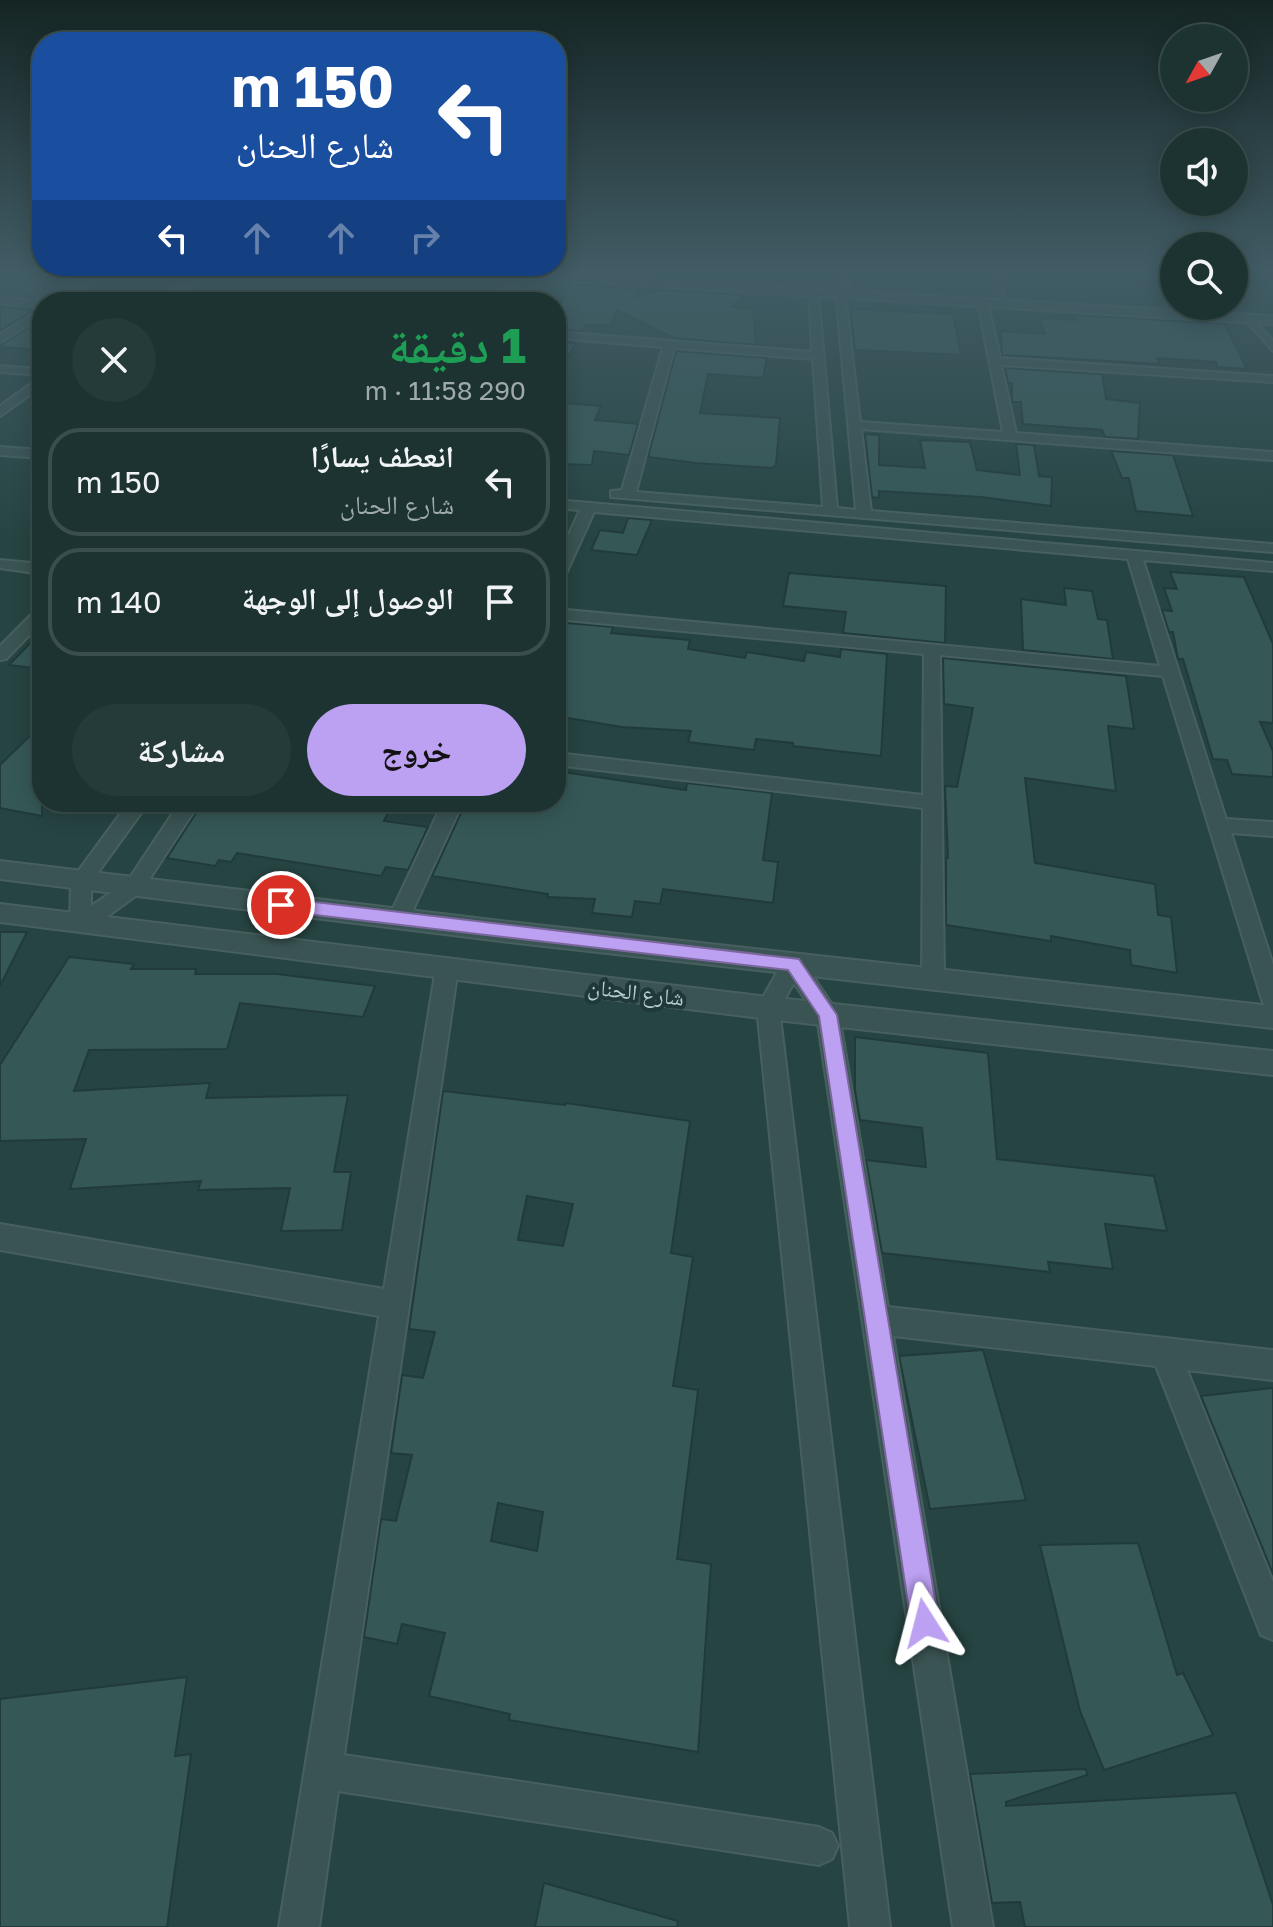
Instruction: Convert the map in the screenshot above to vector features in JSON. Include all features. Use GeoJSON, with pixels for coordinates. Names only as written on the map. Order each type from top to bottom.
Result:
{"type":"FeatureCollection","features":[{"type":"Feature","properties":{"kind":"street"},"geometry":{"type":"LineString","coordinates":[[628,495],[664,362]]}},
{"type":"Feature","properties":{"kind":"street"},"geometry":{"type":"LineString","coordinates":[[818,362],[830,512]]}},
{"type":"Feature","properties":{"kind":"street"},"geometry":{"type":"LineString","coordinates":[[850,362],[864,515]]}},
{"type":"Feature","properties":{"kind":"street"},"geometry":{"type":"LineString","coordinates":[[995,362],[1010,437]]}},
{"type":"Feature","properties":{"kind":"street"},"geometry":{"type":"LineString","coordinates":[[1009,362],[1273,379]]}},
{"type":"Feature","properties":{"kind":"street"},"geometry":{"type":"LineString","coordinates":[[0,369],[32,371]]}},
{"type":"Feature","properties":{"kind":"street"},"geometry":{"type":"LineString","coordinates":[[0,412],[32,388]]}},
{"type":"Feature","properties":{"kind":"street"},"geometry":{"type":"LineString","coordinates":[[855,425],[1273,456]]}},
{"type":"Feature","properties":{"kind":"street"},"geometry":{"type":"LineString","coordinates":[[0,451],[32,453]]}},
{"type":"Feature","properties":{"kind":"street"},"geometry":{"type":"LineString","coordinates":[[566,490],[1273,548]]}},
{"type":"Feature","properties":{"kind":"street"},"geometry":{"type":"LineString","coordinates":[[566,505],[1273,567]]}},
{"type":"Feature","properties":{"kind":"street"},"geometry":{"type":"LineString","coordinates":[[566,556],[589,507]]}},
{"type":"Feature","properties":{"kind":"street"},"geometry":{"type":"LineString","coordinates":[[1134,555],[1273,1000]]}},
{"type":"Feature","properties":{"kind":"street"},"geometry":{"type":"LineString","coordinates":[[0,564],[32,568]]}},
{"type":"Feature","properties":{"kind":"street"},"geometry":{"type":"LineString","coordinates":[[566,615],[1171,672]]}},
{"type":"Feature","properties":{"kind":"street"},"geometry":{"type":"LineString","coordinates":[[0,655],[32,623]]}},
{"type":"Feature","properties":{"kind":"street"},"geometry":{"type":"LineString","coordinates":[[932,648],[933,979]]}},
{"type":"Feature","properties":{"kind":"street"},"geometry":{"type":"LineString","coordinates":[[566,760],[932,803]]}},
{"type":"Feature","properties":{"kind":"street"},"geometry":{"type":"LineString","coordinates":[[81,924],[81,881],[132,812]]}},
{"type":"Feature","properties":{"kind":"street"},"geometry":{"type":"LineString","coordinates":[[81,924],[134,887],[183,812]]}},
{"type":"Feature","properties":{"kind":"street"},"geometry":{"type":"LineString","coordinates":[[399,919],[448,812]]}},
{"type":"Feature","properties":{"kind":"street"},"geometry":{"type":"LineString","coordinates":[[1219,825],[1273,829]]}},
{"type":"Feature","properties":{"kind":"street","name":"شارع الحنان"},"geometry":{"type":"LineString","coordinates":[[0,870],[399,919],[1273,1017]]}},
{"type":"Feature","properties":{"kind":"street","name":"شارع الحنان"},"geometry":{"type":"LineString","coordinates":[[0,913],[768,1008],[1273,1063]]}},
{"type":"Feature","properties":{"kind":"street"},"geometry":{"type":"LineString","coordinates":[[870,1927],[768,1008],[793,964],[828,1015],[973,1927]]}},
{"type":"Feature","properties":{"kind":"street"},"geometry":{"type":"LineString","coordinates":[[299,1927],[447,968]]}},
{"type":"Feature","properties":{"kind":"street"},"geometry":{"type":"LineString","coordinates":[[0,1237],[396,1305]]}},
{"type":"Feature","properties":{"kind":"street"},"geometry":{"type":"LineString","coordinates":[[877,1320],[1273,1365]]}},
{"type":"Feature","properties":{"kind":"street"},"geometry":{"type":"LineString","coordinates":[[1165,1352],[1273,1623]]}},
{"type":"Feature","properties":{"kind":"street"},"geometry":{"type":"LineString","coordinates":[[323,1773],[334,1772],[819,1846]]}},
{"type":"Feature","properties":{"kind":"building"},"geometry":{"type":"Polygon","coordinates":[[[673,362],[766,362],[763,378],[708,374],[700,413],[780,418],[776,465],[772,468],[648,457],[673,362]]]}},
{"type":"Feature","properties":{"kind":"building"},"geometry":{"type":"Polygon","coordinates":[[[1216,362],[1244,362],[1247,369],[1218,367],[1216,362]]]}},
{"type":"Feature","properties":{"kind":"building"},"geometry":{"type":"Polygon","coordinates":[[[1005,368],[1102,374],[1106,399],[1140,403],[1138,439],[1105,437],[1102,430],[1023,424],[1021,402],[1012,402],[1012,383],[1008,383],[1005,368]]]}},
{"type":"Feature","properties":{"kind":"building"},"geometry":{"type":"Polygon","coordinates":[[[566,403],[601,406],[595,420],[638,424],[629,455],[594,451],[592,465],[566,464],[566,403]]]}},
{"type":"Feature","properties":{"kind":"building"},"geometry":{"type":"Polygon","coordinates":[[[865,434],[879,435],[879,465],[925,468],[920,440],[970,442],[977,470],[1020,475],[1016,444],[1034,445],[1039,476],[1052,477],[1051,506],[981,497],[879,491],[879,498],[872,497],[865,434]]]}},
{"type":"Feature","properties":{"kind":"building"},"geometry":{"type":"Polygon","coordinates":[[[1111,451],[1173,455],[1193,516],[1136,511],[1129,478],[1122,478],[1111,451]]]}},
{"type":"Feature","properties":{"kind":"building"},"geometry":{"type":"Polygon","coordinates":[[[628,518],[652,520],[637,555],[591,550],[600,530],[623,533],[628,518]]]}},
{"type":"Feature","properties":{"kind":"building"},"geometry":{"type":"Polygon","coordinates":[[[1170,572],[1244,577],[1273,644],[1273,723],[1260,722],[1273,751],[1273,777],[1232,774],[1227,760],[1213,759],[1183,659],[1178,659],[1173,632],[1169,632],[1162,610],[1172,611],[1164,588],[1177,589],[1170,572]]]}},
{"type":"Feature","properties":{"kind":"building"},"geometry":{"type":"Polygon","coordinates":[[[789,573],[946,586],[945,643],[843,633],[846,612],[783,606],[789,573]]]}},
{"type":"Feature","properties":{"kind":"building"},"geometry":{"type":"Polygon","coordinates":[[[1064,588],[1092,591],[1098,619],[1107,620],[1113,659],[1023,650],[1021,599],[1066,605],[1064,588]]]}},
{"type":"Feature","properties":{"kind":"building"},"geometry":{"type":"Polygon","coordinates":[[[566,623],[613,627],[611,633],[690,640],[688,649],[745,658],[747,652],[804,661],[806,652],[840,657],[841,649],[887,654],[881,756],[756,739],[754,750],[688,742],[691,731],[622,727],[566,718],[566,623]]]}},
{"type":"Feature","properties":{"kind":"building"},"geometry":{"type":"Polygon","coordinates":[[[32,641],[32,668],[9,665],[32,641]]]}},
{"type":"Feature","properties":{"kind":"building"},"geometry":{"type":"Polygon","coordinates":[[[943,658],[1126,676],[1134,729],[1108,726],[1116,791],[1025,778],[1035,863],[1155,884],[1158,915],[1171,917],[1177,973],[1131,965],[1130,950],[1051,936],[1051,941],[946,925],[948,858],[945,786],[957,787],[973,708],[944,704],[943,658]]]}},
{"type":"Feature","properties":{"kind":"building"},"geometry":{"type":"Polygon","coordinates":[[[32,734],[32,812],[42,812],[42,816],[0,808],[0,765],[32,734]]]}},
{"type":"Feature","properties":{"kind":"building"},"geometry":{"type":"Polygon","coordinates":[[[566,772],[686,790],[687,783],[772,793],[763,860],[778,862],[773,903],[663,889],[660,904],[635,901],[632,917],[592,913],[595,899],[547,897],[548,894],[432,876],[461,812],[566,812],[566,772]]]}},
{"type":"Feature","properties":{"kind":"building"},"geometry":{"type":"Polygon","coordinates":[[[197,812],[388,812],[384,821],[428,827],[408,870],[386,867],[381,876],[237,853],[231,862],[219,860],[215,866],[167,858],[197,812]]]}},
{"type":"Feature","properties":{"kind":"building"},"geometry":{"type":"Polygon","coordinates":[[[0,932],[27,932],[0,986],[0,932]]]}},
{"type":"Feature","properties":{"kind":"building"},"geometry":{"type":"Polygon","coordinates":[[[69,957],[134,964],[131,969],[196,969],[195,974],[277,974],[375,986],[363,1017],[240,1003],[227,1049],[89,1050],[74,1091],[210,1083],[206,1098],[348,1095],[334,1172],[351,1172],[342,1230],[281,1231],[290,1188],[198,1190],[201,1181],[70,1189],[86,1139],[0,1141],[0,1065],[69,957]]]}},
{"type":"Feature","properties":{"kind":"building"},"geometry":{"type":"Polygon","coordinates":[[[855,1037],[988,1053],[997,1159],[1154,1176],[1167,1231],[1105,1224],[1113,1269],[1048,1262],[1050,1272],[882,1253],[866,1160],[926,1167],[922,1128],[860,1120],[855,1090],[855,1037]]]}},
{"type":"Feature","properties":{"kind":"building"},"geometry":{"type":"Polygon","coordinates":[[[443,1091],[566,1103],[690,1121],[671,1253],[693,1257],[673,1386],[698,1390],[677,1559],[711,1564],[698,1752],[509,1720],[510,1714],[429,1696],[445,1633],[402,1624],[397,1644],[364,1637],[381,1519],[396,1521],[412,1455],[391,1453],[402,1375],[423,1378],[435,1332],[409,1329],[443,1091]],[[527,1196],[518,1240],[563,1246],[573,1204],[527,1196]],[[498,1503],[491,1541],[537,1551],[543,1512],[498,1503]]]}},
{"type":"Feature","properties":{"kind":"building"},"geometry":{"type":"Polygon","coordinates":[[[983,1350],[1026,1500],[930,1509],[899,1356],[983,1350]]]}},
{"type":"Feature","properties":{"kind":"building"},"geometry":{"type":"Polygon","coordinates":[[[1273,1388],[1273,1574],[1201,1396],[1273,1388]]]}},
{"type":"Feature","properties":{"kind":"building"},"geometry":{"type":"Polygon","coordinates":[[[1138,1543],[1177,1675],[1183,1673],[1213,1735],[1104,1770],[1080,1711],[1040,1545],[1138,1543]]]}},
{"type":"Feature","properties":{"kind":"building"},"geometry":{"type":"Polygon","coordinates":[[[187,1677],[175,1756],[191,1754],[167,1927],[0,1927],[0,1699],[187,1677]]]}},
{"type":"Feature","properties":{"kind":"building"},"geometry":{"type":"Polygon","coordinates":[[[1086,1769],[1087,1775],[1006,1802],[1006,1806],[1236,1793],[1273,1905],[1273,1927],[1025,1927],[1020,1902],[992,1903],[970,1774],[1086,1769]]]}},
{"type":"Feature","properties":{"kind":"building"},"geometry":{"type":"Polygon","coordinates":[[[544,1883],[678,1921],[677,1927],[535,1927],[544,1883]]]}},
{"type":"Feature","properties":{"kind":"route"},"geometry":{"type":"LineString","coordinates":[[281,905],[793,964],[828,1015],[925,1623]]}}]}
